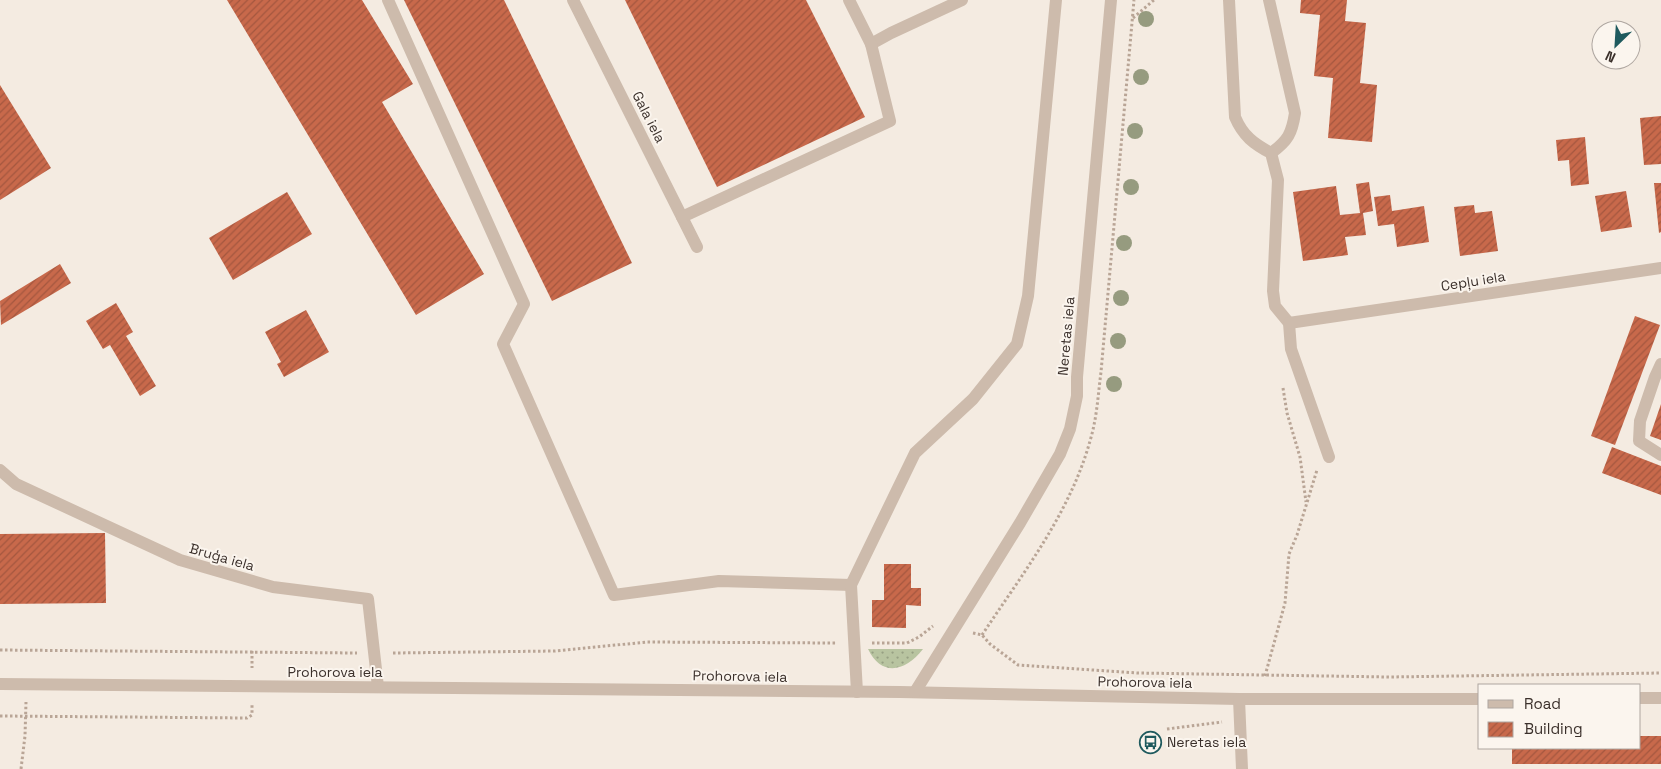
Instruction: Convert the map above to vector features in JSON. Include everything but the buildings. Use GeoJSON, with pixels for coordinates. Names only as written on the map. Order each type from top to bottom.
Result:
{"type":"FeatureCollection","features":[{"type":"Feature","properties":{"kind":"street"},"geometry":{"type":"LineString","coordinates":[[388,0],[524,304],[504,344],[614,596],[719,581],[851,585]]}},
{"type":"Feature","properties":{"kind":"street","name":"Gala iela"},"geometry":{"type":"LineString","coordinates":[[573,0],[697,247]]}},
{"type":"Feature","properties":{"kind":"street"},"geometry":{"type":"LineString","coordinates":[[682,217],[890,121],[871,44],[849,0]]}},
{"type":"Feature","properties":{"kind":"street"},"geometry":{"type":"LineString","coordinates":[[871,44],[962,0]]}},
{"type":"Feature","properties":{"kind":"street"},"geometry":{"type":"LineString","coordinates":[[857,692],[851,585],[914,453],[973,399],[1017,344],[1028,296],[1056,0]]}},
{"type":"Feature","properties":{"kind":"street","name":"Neretas iela"},"geometry":{"type":"LineString","coordinates":[[915,692],[1020,523],[1060,454],[1070,429],[1077,396],[1077,376],[1111,0]]}},
{"type":"Feature","properties":{"kind":"street"},"geometry":{"type":"LineString","coordinates":[[1228,0],[1235,117],[1239,128],[1254,144],[1271,153],[1278,180],[1273,291],[1275,306],[1289,323],[1292,349],[1329,457]]}},
{"type":"Feature","properties":{"kind":"street"},"geometry":{"type":"LineString","coordinates":[[1269,0],[1295,113],[1293,129],[1284,144],[1271,153]]}},
{"type":"Feature","properties":{"kind":"street","name":"Cepļu iela"},"geometry":{"type":"LineString","coordinates":[[1289,323],[1661,268]]}},
{"type":"Feature","properties":{"kind":"street"},"geometry":{"type":"LineString","coordinates":[[1661,364],[1640,421],[1639,441],[1661,455]]}},
{"type":"Feature","properties":{"kind":"street","name":"Bruģa iela"},"geometry":{"type":"LineString","coordinates":[[0,470],[16,484],[180,560],[272,587],[368,599],[378,688]]}},
{"type":"Feature","properties":{"kind":"street","name":"Prohorova iela"},"geometry":{"type":"LineString","coordinates":[[0,684],[915,692],[1239,699],[1478,699]]}},
{"type":"Feature","properties":{"kind":"street"},"geometry":{"type":"LineString","coordinates":[[1641,698],[1661,698]]}},
{"type":"Feature","properties":{"kind":"street"},"geometry":{"type":"LineString","coordinates":[[1239,699],[1242,769]]}},
{"type":"Feature","properties":{"kind":"path"},"geometry":{"type":"LineString","coordinates":[[1132,18],[1154,0]]}},
{"type":"Feature","properties":{"kind":"path"},"geometry":{"type":"LineString","coordinates":[[1283,387],[1287,412],[1300,457],[1307,504]]}},
{"type":"Feature","properties":{"kind":"path"},"geometry":{"type":"LineString","coordinates":[[1260,699],[1285,603],[1289,554],[1307,504],[1316,470],[1329,457]]}},
{"type":"Feature","properties":{"kind":"path"},"geometry":{"type":"LineString","coordinates":[[0,650],[374,653],[555,651],[647,642],[907,643],[919,637],[931,626],[938,625],[982,635],[990,644],[1018,665],[1138,673],[1389,677],[1661,673]]}},
{"type":"Feature","properties":{"kind":"path"},"geometry":{"type":"LineString","coordinates":[[0,716],[247,718],[252,715],[252,651]]}},
{"type":"Feature","properties":{"kind":"path"},"geometry":{"type":"LineString","coordinates":[[21,769],[25,736],[26,684]]}},
{"type":"Feature","properties":{"kind":"path"},"geometry":{"type":"LineString","coordinates":[[1167,729],[1215,722],[1240,723]]}},
{"type":"Feature","properties":{"kind":"green space"},"geometry":{"type":"Polygon","coordinates":[[[868,649],[923,649],[916,657],[902,666],[887,668],[874,658],[868,649]]]}},
{"type":"Feature","properties":{"kind":"place","name":"Neretas iela"},"geometry":{"type":"Point","coordinates":[1151,742]}}]}
